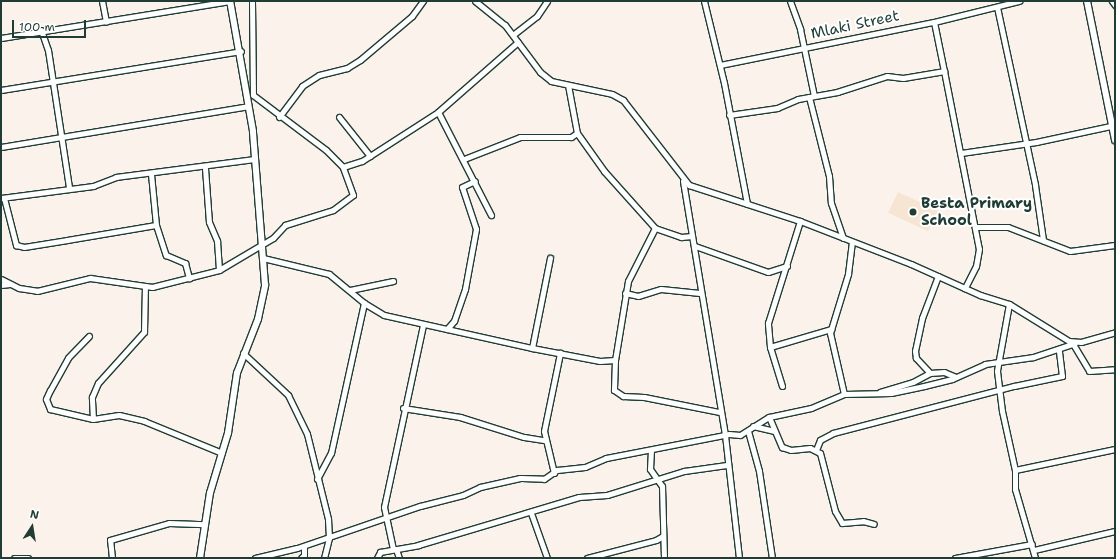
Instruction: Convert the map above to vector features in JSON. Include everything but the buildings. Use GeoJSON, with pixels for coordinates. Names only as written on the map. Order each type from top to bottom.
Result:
{"type":"FeatureCollection","features":[{"type":"Feature","properties":{"kind":"street"},"geometry":{"type":"LineString","coordinates":[[102,1],[106,22]]}},
{"type":"Feature","properties":{"kind":"street"},"geometry":{"type":"LineString","coordinates":[[1,38],[42,30],[106,22],[230,1],[241,52],[248,106],[265,285],[258,319],[243,354],[205,524],[200,558]]}},
{"type":"Feature","properties":{"kind":"street"},"geometry":{"type":"LineString","coordinates":[[1,279],[10,284],[37,291],[90,278],[145,286],[159,286],[219,270],[262,244],[292,222],[333,210],[353,195],[343,167],[322,146],[278,117],[253,95],[252,1]]}},
{"type":"Feature","properties":{"kind":"street"},"geometry":{"type":"LineString","coordinates":[[278,117],[302,86],[319,75],[346,68],[360,60],[412,16],[423,1]]}},
{"type":"Feature","properties":{"kind":"street"},"geometry":{"type":"LineString","coordinates":[[475,1],[514,34],[518,42],[540,72],[551,81],[612,94],[623,100],[653,136],[683,181],[695,246],[700,293],[719,412],[725,435],[727,465],[739,558]]}},
{"type":"Feature","properties":{"kind":"street"},"geometry":{"type":"LineString","coordinates":[[514,34],[537,16],[548,1]]}},
{"type":"Feature","properties":{"kind":"street"},"geometry":{"type":"LineString","coordinates":[[704,1],[720,65],[747,204]]}},
{"type":"Feature","properties":{"kind":"street"},"geometry":{"type":"LineString","coordinates":[[790,1],[804,48],[812,96],[829,176],[832,203],[843,238]]}},
{"type":"Feature","properties":{"kind":"street","name":"Mlaki Street"},"geometry":{"type":"LineString","coordinates":[[720,65],[934,22],[1018,1]]}},
{"type":"Feature","properties":{"kind":"street"},"geometry":{"type":"LineString","coordinates":[[1087,1],[1115,140]]}},
{"type":"Feature","properties":{"kind":"street"},"geometry":{"type":"LineString","coordinates":[[1112,1],[1115,5]]}},
{"type":"Feature","properties":{"kind":"street"},"geometry":{"type":"LineString","coordinates":[[997,7],[1025,144],[1036,185],[1043,240]]}},
{"type":"Feature","properties":{"kind":"street"},"geometry":{"type":"LineString","coordinates":[[934,22],[976,227],[979,258],[965,288]]}},
{"type":"Feature","properties":{"kind":"street"},"geometry":{"type":"LineString","coordinates":[[42,30],[53,81],[69,187]]}},
{"type":"Feature","properties":{"kind":"street"},"geometry":{"type":"LineString","coordinates":[[343,167],[370,156],[438,112],[518,42]]}},
{"type":"Feature","properties":{"kind":"street"},"geometry":{"type":"LineString","coordinates":[[1,90],[241,52]]}},
{"type":"Feature","properties":{"kind":"street"},"geometry":{"type":"LineString","coordinates":[[729,115],[777,108],[812,96],[836,92],[887,76],[903,78],[944,71]]}},
{"type":"Feature","properties":{"kind":"street"},"geometry":{"type":"LineString","coordinates":[[568,85],[577,133],[604,171],[655,228],[681,237],[692,236]]}},
{"type":"Feature","properties":{"kind":"street"},"geometry":{"type":"LineString","coordinates":[[1,147],[248,106]]}},
{"type":"Feature","properties":{"kind":"street"},"geometry":{"type":"LineString","coordinates":[[438,112],[464,158],[491,215]]}},
{"type":"Feature","properties":{"kind":"street"},"geometry":{"type":"LineString","coordinates":[[339,117],[370,156]]}},
{"type":"Feature","properties":{"kind":"street"},"geometry":{"type":"LineString","coordinates":[[961,153],[1025,144],[1113,126]]}},
{"type":"Feature","properties":{"kind":"street"},"geometry":{"type":"LineString","coordinates":[[464,158],[520,136],[570,137],[577,133]]}},
{"type":"Feature","properties":{"kind":"street"},"geometry":{"type":"LineString","coordinates":[[156,226],[24,247],[14,243],[2,198],[69,187],[93,186],[116,177],[205,168],[254,160]]}},
{"type":"Feature","properties":{"kind":"street"},"geometry":{"type":"LineString","coordinates":[[205,168],[209,222],[217,240],[219,270]]}},
{"type":"Feature","properties":{"kind":"street"},"geometry":{"type":"LineString","coordinates":[[150,174],[156,226],[166,255],[185,263],[189,278]]}},
{"type":"Feature","properties":{"kind":"street"},"geometry":{"type":"LineString","coordinates":[[447,329],[454,321],[464,289],[476,229],[462,187],[475,181]]}},
{"type":"Feature","properties":{"kind":"street"},"geometry":{"type":"LineString","coordinates":[[683,181],[695,187],[800,221],[965,288],[1009,304],[1074,344],[1089,371],[1115,369]]}},
{"type":"Feature","properties":{"kind":"street"},"geometry":{"type":"LineString","coordinates":[[686,198],[695,187]]}},
{"type":"Feature","properties":{"kind":"street"},"geometry":{"type":"LineString","coordinates":[[782,386],[770,347],[768,323],[800,221]]}},
{"type":"Feature","properties":{"kind":"street"},"geometry":{"type":"LineString","coordinates":[[976,227],[1004,226],[1043,240],[1070,252],[1115,245]]}},
{"type":"Feature","properties":{"kind":"street"},"geometry":{"type":"LineString","coordinates":[[655,228],[628,281],[625,293],[615,360],[616,393],[719,412]]}},
{"type":"Feature","properties":{"kind":"street"},"geometry":{"type":"LineString","coordinates":[[844,394],[831,329],[848,274],[852,242]]}},
{"type":"Feature","properties":{"kind":"street"},"geometry":{"type":"LineString","coordinates":[[695,246],[771,272],[782,279]]}},
{"type":"Feature","properties":{"kind":"street"},"geometry":{"type":"LineString","coordinates":[[263,258],[323,271],[350,290],[364,303],[384,315],[423,325],[532,348],[572,355],[615,360]]}},
{"type":"Feature","properties":{"kind":"street"},"geometry":{"type":"LineString","coordinates":[[532,348],[550,258]]}},
{"type":"Feature","properties":{"kind":"street"},"geometry":{"type":"LineString","coordinates":[[771,272],[787,266]]}},
{"type":"Feature","properties":{"kind":"street"},"geometry":{"type":"LineString","coordinates":[[930,373],[916,358],[915,351],[922,318],[938,276]]}},
{"type":"Feature","properties":{"kind":"street"},"geometry":{"type":"LineString","coordinates":[[350,290],[393,281]]}},
{"type":"Feature","properties":{"kind":"street"},"geometry":{"type":"LineString","coordinates":[[1,285],[10,284]]}},
{"type":"Feature","properties":{"kind":"street"},"geometry":{"type":"LineString","coordinates":[[93,419],[92,397],[98,383],[144,332],[145,286]]}},
{"type":"Feature","properties":{"kind":"street"},"geometry":{"type":"LineString","coordinates":[[625,293],[638,296],[661,289],[700,293]]}},
{"type":"Feature","properties":{"kind":"street"},"geometry":{"type":"LineString","coordinates":[[317,479],[331,453],[364,303]]}},
{"type":"Feature","properties":{"kind":"street"},"geometry":{"type":"LineString","coordinates":[[1009,304],[1000,361],[997,369],[999,390],[1015,470],[1015,489],[1036,558]]}},
{"type":"Feature","properties":{"kind":"street"},"geometry":{"type":"LineString","coordinates":[[399,558],[394,549],[385,519],[385,500],[403,408],[423,325]]}},
{"type":"Feature","properties":{"kind":"street"},"geometry":{"type":"LineString","coordinates":[[770,347],[831,329]]}},
{"type":"Feature","properties":{"kind":"street"},"geometry":{"type":"LineString","coordinates":[[255,558],[304,546],[463,495],[480,487],[520,478],[544,479],[554,472],[592,465],[606,458],[725,435],[740,435],[770,417],[811,408],[844,394],[896,392],[956,377],[978,366],[1000,361],[1033,357],[1115,332]]}},
{"type":"Feature","properties":{"kind":"street"},"geometry":{"type":"LineString","coordinates":[[89,336],[68,358],[46,399],[48,406],[55,412],[93,419],[119,415],[144,421],[176,432],[222,453]]}},
{"type":"Feature","properties":{"kind":"street"},"geometry":{"type":"LineString","coordinates":[[816,450],[820,440],[832,433],[999,390],[1063,376],[1059,350]]}},
{"type":"Feature","properties":{"kind":"street"},"geometry":{"type":"LineString","coordinates":[[554,472],[544,440],[560,353]]}},
{"type":"Feature","properties":{"kind":"street"},"geometry":{"type":"LineString","coordinates":[[243,354],[288,394],[307,434],[327,515],[329,538],[324,558]]}},
{"type":"Feature","properties":{"kind":"street"},"geometry":{"type":"LineString","coordinates":[[558,364],[572,355]]}},
{"type":"Feature","properties":{"kind":"street"},"geometry":{"type":"LineString","coordinates":[[880,392],[913,382],[930,373],[944,372],[956,377]]}},
{"type":"Feature","properties":{"kind":"street"},"geometry":{"type":"LineString","coordinates":[[403,408],[460,417],[524,437],[544,440]]}},
{"type":"Feature","properties":{"kind":"street"},"geometry":{"type":"LineString","coordinates":[[770,417],[774,432],[782,447],[787,449],[816,450],[820,454],[835,511],[841,522],[846,524],[863,521],[874,524]]}},
{"type":"Feature","properties":{"kind":"street"},"geometry":{"type":"LineString","coordinates":[[753,426],[774,432]]}},
{"type":"Feature","properties":{"kind":"street"},"geometry":{"type":"LineString","coordinates":[[748,431],[759,470],[772,558]]}},
{"type":"Feature","properties":{"kind":"street"},"geometry":{"type":"LineString","coordinates":[[1015,470],[1115,449]]}},
{"type":"Feature","properties":{"kind":"street"},"geometry":{"type":"LineString","coordinates":[[651,450],[650,469],[662,486],[664,558]]}},
{"type":"Feature","properties":{"kind":"street"},"geometry":{"type":"LineString","coordinates":[[377,558],[380,552],[531,513],[579,497],[607,495],[684,471],[727,465]]}},
{"type":"Feature","properties":{"kind":"street"},"geometry":{"type":"LineString","coordinates":[[531,513],[546,558]]}},
{"type":"Feature","properties":{"kind":"street"},"geometry":{"type":"LineString","coordinates":[[112,558],[110,540],[169,523],[205,524]]}},
{"type":"Feature","properties":{"kind":"street"},"geometry":{"type":"LineString","coordinates":[[954,558],[1033,547],[1115,531]]}},
{"type":"Feature","properties":{"kind":"street"},"geometry":{"type":"LineString","coordinates":[[588,558],[656,540],[663,536]]}},
{"type":"Feature","properties":{"kind":"street"},"geometry":{"type":"LineString","coordinates":[[656,540],[663,543]]}},
{"type":"Feature","properties":{"kind":"street"},"geometry":{"type":"LineString","coordinates":[[301,558],[304,555],[304,546]]}},
{"type":"Feature","properties":{"kind":"street"},"geometry":{"type":"LineString","coordinates":[[14,558],[28,558]]}},
{"type":"Feature","properties":{"kind":"shaded area","name":"Besta Primary School"},"geometry":{"type":"Polygon","coordinates":[[[898,192],[938,211],[928,231],[888,213],[898,192]]]}},
{"type":"Feature","properties":{"kind":"place","name":"Besta Primary School"},"geometry":{"type":"Point","coordinates":[913,212]}}]}
